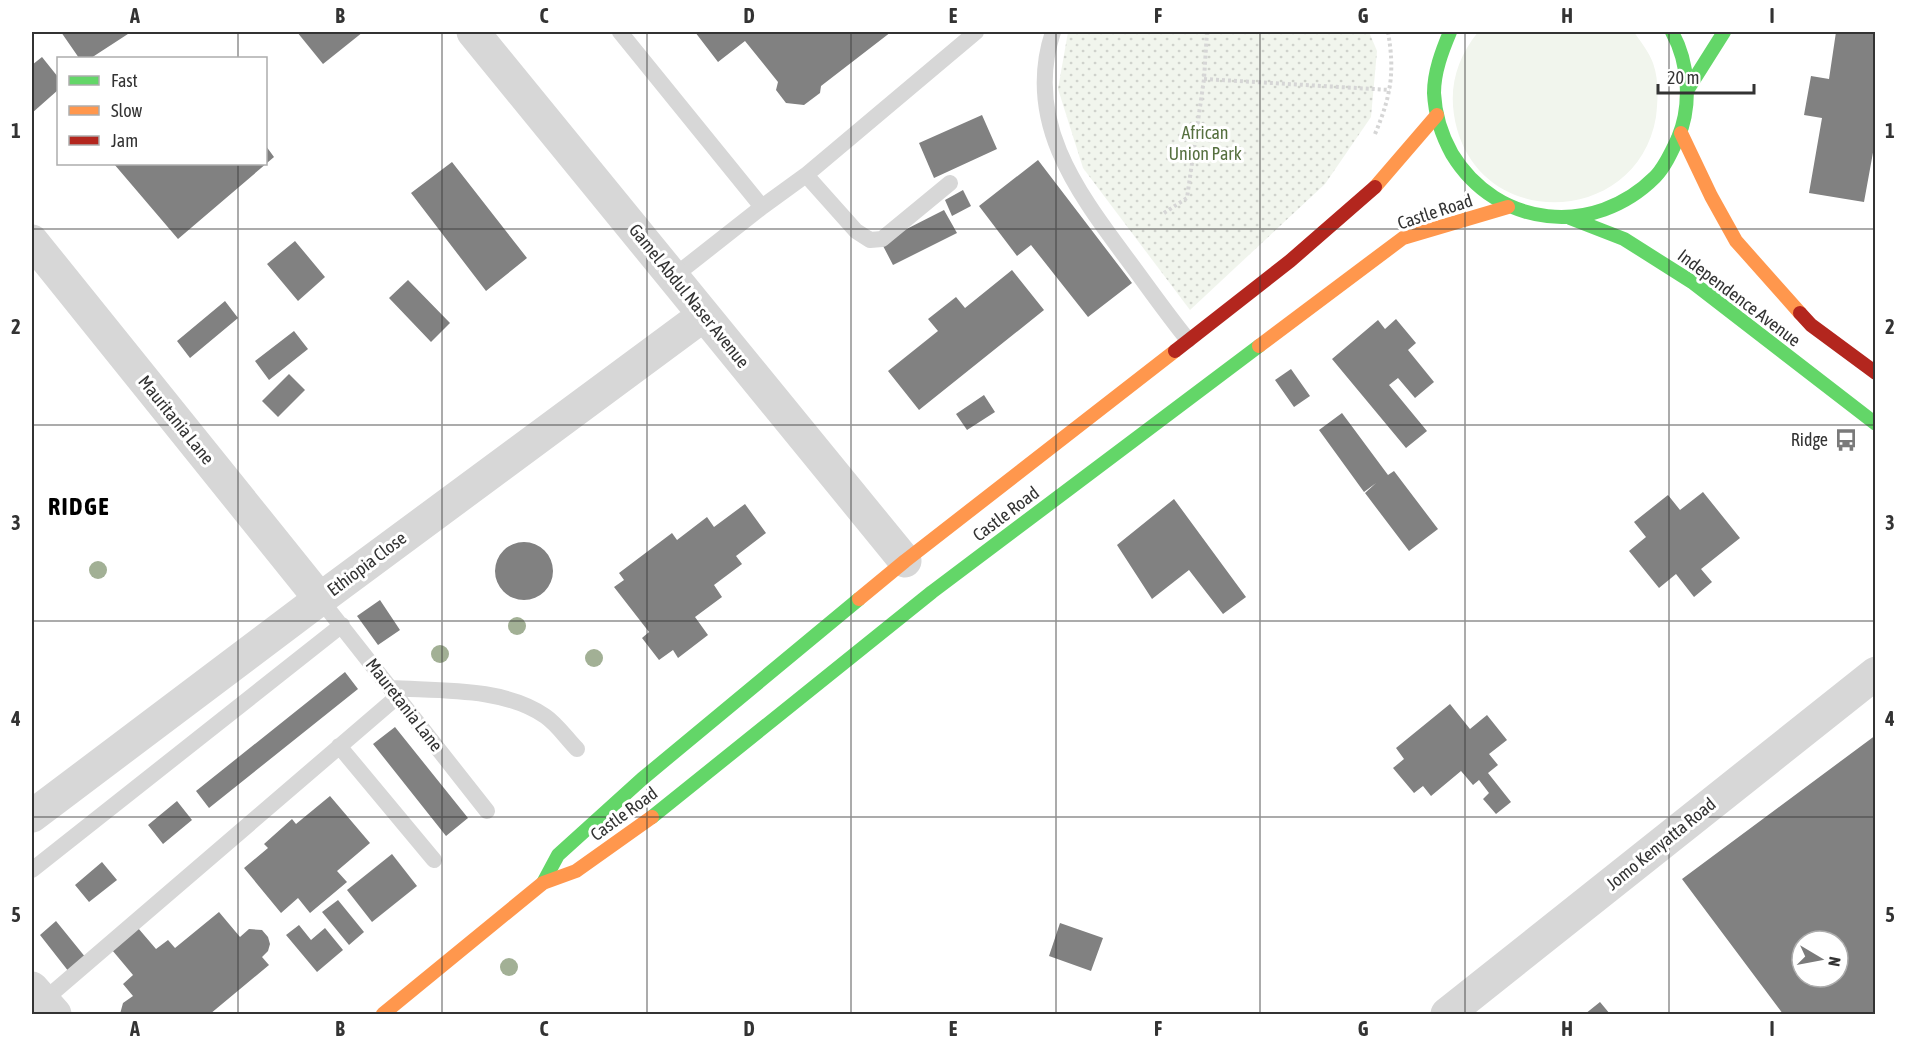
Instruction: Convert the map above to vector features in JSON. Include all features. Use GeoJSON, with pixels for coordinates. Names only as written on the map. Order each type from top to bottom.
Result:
{"type":"FeatureCollection","features":[{"type":"Feature","properties":{"kind":"main road"},"geometry":{"type":"LineString","coordinates":[[1450,32],[1439,57],[1435,87],[1437,115],[1450,153],[1475,185],[1508,207],[1539,217],[1570,218],[1618,206],[1656,176],[1681,133],[1687,111],[1688,89],[1678,40],[1672,32]]}},
{"type":"Feature","properties":{"kind":"main road"},"geometry":{"type":"LineString","coordinates":[[1688,89],[1724,32]]}},
{"type":"Feature","properties":{"kind":"main road"},"geometry":{"type":"LineString","coordinates":[[1428,40],[1439,57]]}},
{"type":"Feature","properties":{"kind":"main road","name":"Castle Road"},"geometry":{"type":"LineString","coordinates":[[543,883],[558,855],[642,779],[905,561],[1290,261],[1375,187],[1437,115]]}},
{"type":"Feature","properties":{"kind":"main road","name":"Independence Avenue"},"geometry":{"type":"LineString","coordinates":[[1681,133],[1711,196],[1736,241],[1811,325],[1875,373]]}},
{"type":"Feature","properties":{"kind":"main road","name":"Castle Road"},"geometry":{"type":"LineString","coordinates":[[383,1014],[543,883],[576,871],[663,809],[932,592],[1403,238],[1508,207]]}},
{"type":"Feature","properties":{"kind":"main road","name":"Independence Avenue"},"geometry":{"type":"LineString","coordinates":[[1570,218],[1624,239],[1692,282],[1875,424]]}},
{"type":"Feature","properties":{"kind":"street","name":"Gamel Abdul Naser Avenue"},"geometry":{"type":"LineString","coordinates":[[473,32],[905,561]]}},
{"type":"Feature","properties":{"kind":"street","name":"Mauritania Lane"},"geometry":{"type":"LineString","coordinates":[[32,241],[320,599]]}},
{"type":"Feature","properties":{"kind":"street","name":"Ethiopia Close"},"geometry":{"type":"LineString","coordinates":[[32,816],[320,599],[704,315]]}},
{"type":"Feature","properties":{"kind":"street","name":"Jomo Kenyatta Road"},"geometry":{"type":"LineString","coordinates":[[1447,1014],[1875,673]]}},
{"type":"Feature","properties":{"kind":"lane"},"geometry":{"type":"LineString","coordinates":[[620,32],[762,207]]}},
{"type":"Feature","properties":{"kind":"lane"},"geometry":{"type":"LineString","coordinates":[[673,277],[806,175],[976,32]]}},
{"type":"Feature","properties":{"kind":"lane"},"geometry":{"type":"LineString","coordinates":[[1053,32],[1046,52],[1045,92],[1048,124],[1065,166],[1093,213],[1188,340]]}},
{"type":"Feature","properties":{"kind":"lane"},"geometry":{"type":"LineString","coordinates":[[806,175],[856,231],[870,240],[882,239],[950,183]]}},
{"type":"Feature","properties":{"kind":"lane","name":"Mauretania Lane"},"geometry":{"type":"LineString","coordinates":[[320,599],[487,811]]}},
{"type":"Feature","properties":{"kind":"lane"},"geometry":{"type":"LineString","coordinates":[[32,870],[342,626]]}},
{"type":"Feature","properties":{"kind":"lane"},"geometry":{"type":"LineString","coordinates":[[43,1001],[339,746],[394,693],[486,694],[518,701],[546,716],[577,749]]}},
{"type":"Feature","properties":{"kind":"lane"},"geometry":{"type":"LineString","coordinates":[[339,746],[434,860]]}},
{"type":"Feature","properties":{"kind":"path"},"geometry":{"type":"LineString","coordinates":[[1164,213],[1187,198],[1204,79],[1207,32]]}},
{"type":"Feature","properties":{"kind":"path"},"geometry":{"type":"LineString","coordinates":[[1204,79],[1390,90]]}},
{"type":"Feature","properties":{"kind":"green space","name":"African Union Park"},"geometry":{"type":"Polygon","coordinates":[[[1068,32],[1369,32],[1377,51],[1371,117],[1325,184],[1190,310],[1083,168],[1058,89],[1068,32]]]}},
{"type":"Feature","properties":{"kind":"green space"},"geometry":{"type":"Polygon","coordinates":[[[1478,32],[1634,32],[1655,69],[1658,90],[1657,110],[1643,153],[1621,179],[1593,195],[1561,202],[1528,199],[1498,186],[1473,163],[1457,129],[1453,90],[1464,54],[1478,32]]]}},
{"type":"Feature","properties":{"kind":"building"},"geometry":{"type":"Polygon","coordinates":[[[61,32],[131,32],[93,57],[78,57],[61,32]]]}},
{"type":"Feature","properties":{"kind":"building"},"geometry":{"type":"Polygon","coordinates":[[[297,32],[363,32],[323,64],[297,32]]]}},
{"type":"Feature","properties":{"kind":"building"},"geometry":{"type":"Polygon","coordinates":[[[695,32],[891,32],[821,86],[820,93],[804,105],[786,103],[776,90],[778,82],[745,41],[718,62],[695,32]]]}},
{"type":"Feature","properties":{"kind":"building"},"geometry":{"type":"Polygon","coordinates":[[[1836,32],[1876,33],[1876,136],[1864,202],[1809,193],[1822,118],[1804,115],[1811,76],[1829,79],[1836,32]]]}},
{"type":"Feature","properties":{"kind":"building"},"geometry":{"type":"Polygon","coordinates":[[[42,57],[57,76],[57,91],[32,113],[32,65],[42,57]]]}},
{"type":"Feature","properties":{"kind":"building"},"geometry":{"type":"Polygon","coordinates":[[[982,115],[997,149],[934,178],[919,143],[982,115]]]}},
{"type":"Feature","properties":{"kind":"building"},"geometry":{"type":"Polygon","coordinates":[[[267,147],[274,157],[267,163],[267,147]]]}},
{"type":"Feature","properties":{"kind":"building"},"geometry":{"type":"Polygon","coordinates":[[[1038,160],[1132,283],[1088,317],[1031,245],[1017,256],[979,206],[1038,160]]]}},
{"type":"Feature","properties":{"kind":"building"},"geometry":{"type":"Polygon","coordinates":[[[452,162],[527,258],[486,291],[411,193],[452,162]]]}},
{"type":"Feature","properties":{"kind":"building"},"geometry":{"type":"Polygon","coordinates":[[[115,165],[265,165],[178,239],[115,165]]]}},
{"type":"Feature","properties":{"kind":"building"},"geometry":{"type":"Polygon","coordinates":[[[963,190],[971,206],[952,216],[945,200],[963,190]]]}},
{"type":"Feature","properties":{"kind":"building"},"geometry":{"type":"Polygon","coordinates":[[[944,210],[957,233],[893,265],[881,242],[944,210]]]}},
{"type":"Feature","properties":{"kind":"building"},"geometry":{"type":"Polygon","coordinates":[[[295,241],[325,277],[298,301],[267,264],[295,241]]]}},
{"type":"Feature","properties":{"kind":"building"},"geometry":{"type":"Polygon","coordinates":[[[1012,270],[1044,310],[919,410],[888,371],[938,331],[928,319],[956,297],[965,308],[1012,270]]]}},
{"type":"Feature","properties":{"kind":"building"},"geometry":{"type":"Polygon","coordinates":[[[408,280],[450,323],[431,342],[389,298],[408,280]]]}},
{"type":"Feature","properties":{"kind":"building"},"geometry":{"type":"Polygon","coordinates":[[[225,301],[238,318],[190,358],[177,341],[225,301]]]}},
{"type":"Feature","properties":{"kind":"building"},"geometry":{"type":"Polygon","coordinates":[[[1396,319],[1416,343],[1408,350],[1434,382],[1415,398],[1398,378],[1389,385],[1427,431],[1406,448],[1332,359],[1378,320],[1385,329],[1396,319]]]}},
{"type":"Feature","properties":{"kind":"building"},"geometry":{"type":"Polygon","coordinates":[[[294,331],[308,349],[269,380],[255,361],[294,331]]]}},
{"type":"Feature","properties":{"kind":"building"},"geometry":{"type":"Polygon","coordinates":[[[1291,369],[1310,396],[1294,407],[1275,380],[1291,369]]]}},
{"type":"Feature","properties":{"kind":"building"},"geometry":{"type":"Polygon","coordinates":[[[289,374],[305,390],[278,417],[262,401],[289,374]]]}},
{"type":"Feature","properties":{"kind":"building"},"geometry":{"type":"Polygon","coordinates":[[[984,395],[995,412],[967,430],[956,414],[984,395]]]}},
{"type":"Feature","properties":{"kind":"building"},"geometry":{"type":"Polygon","coordinates":[[[1342,413],[1388,475],[1394,471],[1438,529],[1409,551],[1365,493],[1376,483],[1364,492],[1319,430],[1342,413]]]}},
{"type":"Feature","properties":{"kind":"building"},"geometry":{"type":"Polygon","coordinates":[[[1703,492],[1740,538],[1701,569],[1712,582],[1694,597],[1676,574],[1659,588],[1629,551],[1646,537],[1634,522],[1668,495],[1680,510],[1703,492]]]}},
{"type":"Feature","properties":{"kind":"building"},"geometry":{"type":"Polygon","coordinates":[[[1174,499],[1246,597],[1223,614],[1189,570],[1152,599],[1117,545],[1174,499]]]}},
{"type":"Feature","properties":{"kind":"building"},"geometry":{"type":"Polygon","coordinates":[[[745,504],[766,533],[736,556],[742,564],[714,585],[722,597],[695,617],[708,635],[678,658],[673,650],[659,660],[642,638],[649,632],[614,587],[624,580],[619,573],[672,533],[677,540],[707,517],[714,527],[745,504]]]}},
{"type":"Feature","properties":{"kind":"building"},"geometry":{"type":"Polygon","coordinates":[[[524,542],[535,544],[548,555],[553,571],[551,582],[540,595],[524,600],[513,598],[500,587],[495,571],[497,560],[508,547],[524,542]]]}},
{"type":"Feature","properties":{"kind":"building"},"geometry":{"type":"Polygon","coordinates":[[[380,600],[400,630],[378,645],[357,616],[380,600]]]}},
{"type":"Feature","properties":{"kind":"building"},"geometry":{"type":"Polygon","coordinates":[[[345,672],[358,689],[209,808],[196,791],[345,672]]]}},
{"type":"Feature","properties":{"kind":"building"},"geometry":{"type":"Polygon","coordinates":[[[1450,704],[1470,729],[1487,715],[1507,740],[1489,754],[1498,765],[1488,773],[1511,802],[1496,814],[1483,799],[1489,793],[1479,780],[1473,785],[1461,771],[1431,796],[1423,786],[1414,793],[1393,768],[1404,759],[1396,748],[1450,704]]]}},
{"type":"Feature","properties":{"kind":"building"},"geometry":{"type":"Polygon","coordinates":[[[395,727],[468,818],[446,836],[373,744],[395,727]]]}},
{"type":"Feature","properties":{"kind":"building"},"geometry":{"type":"Polygon","coordinates":[[[1876,735],[1876,1014],[1783,1014],[1682,879],[1876,735]]]}},
{"type":"Feature","properties":{"kind":"building"},"geometry":{"type":"Polygon","coordinates":[[[330,796],[370,843],[337,871],[347,882],[310,913],[298,898],[281,913],[244,868],[268,848],[264,844],[292,819],[296,824],[330,796]]]}},
{"type":"Feature","properties":{"kind":"building"},"geometry":{"type":"Polygon","coordinates":[[[177,801],[192,820],[163,844],[148,825],[177,801]]]}},
{"type":"Feature","properties":{"kind":"building"},"geometry":{"type":"Polygon","coordinates":[[[392,854],[417,886],[372,922],[347,890],[392,854]]]}},
{"type":"Feature","properties":{"kind":"building"},"geometry":{"type":"Polygon","coordinates":[[[102,862],[117,880],[89,902],[75,885],[102,862]]]}},
{"type":"Feature","properties":{"kind":"building"},"geometry":{"type":"Polygon","coordinates":[[[338,900],[364,932],[349,945],[322,912],[338,900]]]}},
{"type":"Feature","properties":{"kind":"building"},"geometry":{"type":"Polygon","coordinates":[[[219,912],[240,937],[249,929],[262,930],[270,944],[268,951],[262,957],[269,965],[210,1014],[120,1014],[123,1003],[133,996],[123,984],[133,975],[112,950],[138,928],[156,949],[168,940],[175,948],[219,912]]]}},
{"type":"Feature","properties":{"kind":"building"},"geometry":{"type":"Polygon","coordinates":[[[56,921],[86,958],[69,972],[40,935],[56,921]]]}},
{"type":"Feature","properties":{"kind":"building"},"geometry":{"type":"Polygon","coordinates":[[[1060,923],[1103,938],[1091,971],[1049,956],[1060,923]]]}},
{"type":"Feature","properties":{"kind":"building"},"geometry":{"type":"Polygon","coordinates":[[[299,925],[311,940],[325,928],[343,950],[317,972],[286,935],[299,925]]]}},
{"type":"Feature","properties":{"kind":"building"},"geometry":{"type":"Polygon","coordinates":[[[1600,1002],[1610,1014],[1585,1014],[1600,1002]]]}},
{"type":"Feature","properties":{"kind":"traffic: fast"},"geometry":{"type":"LineString","coordinates":[[1450,32],[1437,69],[1434,93],[1440,125],[1452,154],[1471,179],[1494,197],[1520,210],[1548,216],[1576,216],[1604,210],[1631,197],[1662,169],[1678,138],[1687,98],[1685,70],[1672,32]]}},
{"type":"Feature","properties":{"kind":"traffic: fast"},"geometry":{"type":"LineString","coordinates":[[1688,89],[1724,32]]}},
{"type":"Feature","properties":{"kind":"traffic: fast"},"geometry":{"type":"LineString","coordinates":[[1570,218],[1624,239],[1692,282],[1876,424]]}},
{"type":"Feature","properties":{"kind":"traffic: fast"},"geometry":{"type":"LineString","coordinates":[[652,817],[932,592],[1259,346]]}},
{"type":"Feature","properties":{"kind":"traffic: fast"},"geometry":{"type":"LineString","coordinates":[[543,883],[558,855],[642,779],[859,599]]}},
{"type":"Feature","properties":{"kind":"traffic: slow"},"geometry":{"type":"LineString","coordinates":[[1375,187],[1437,115]]}},
{"type":"Feature","properties":{"kind":"traffic: slow"},"geometry":{"type":"LineString","coordinates":[[1681,133],[1711,196],[1736,241],[1800,313]]}},
{"type":"Feature","properties":{"kind":"traffic: slow"},"geometry":{"type":"LineString","coordinates":[[1259,346],[1403,238],[1508,207]]}},
{"type":"Feature","properties":{"kind":"traffic: slow"},"geometry":{"type":"LineString","coordinates":[[859,599],[1175,351]]}},
{"type":"Feature","properties":{"kind":"traffic: slow"},"geometry":{"type":"LineString","coordinates":[[383,1014],[543,883],[576,871],[652,817]]}},
{"type":"Feature","properties":{"kind":"traffic: jam"},"geometry":{"type":"LineString","coordinates":[[1175,351],[1290,261],[1375,187]]}},
{"type":"Feature","properties":{"kind":"traffic: jam"},"geometry":{"type":"LineString","coordinates":[[1800,313],[1811,325],[1876,373]]}},
{"type":"Feature","properties":{"kind":"place","name":"Ridge"},"geometry":{"type":"Point","coordinates":[1846,440]}},
{"type":"Feature","properties":{"kind":"district","name":"RIDGE"},"geometry":{"type":"Point","coordinates":[79,507]}}]}
